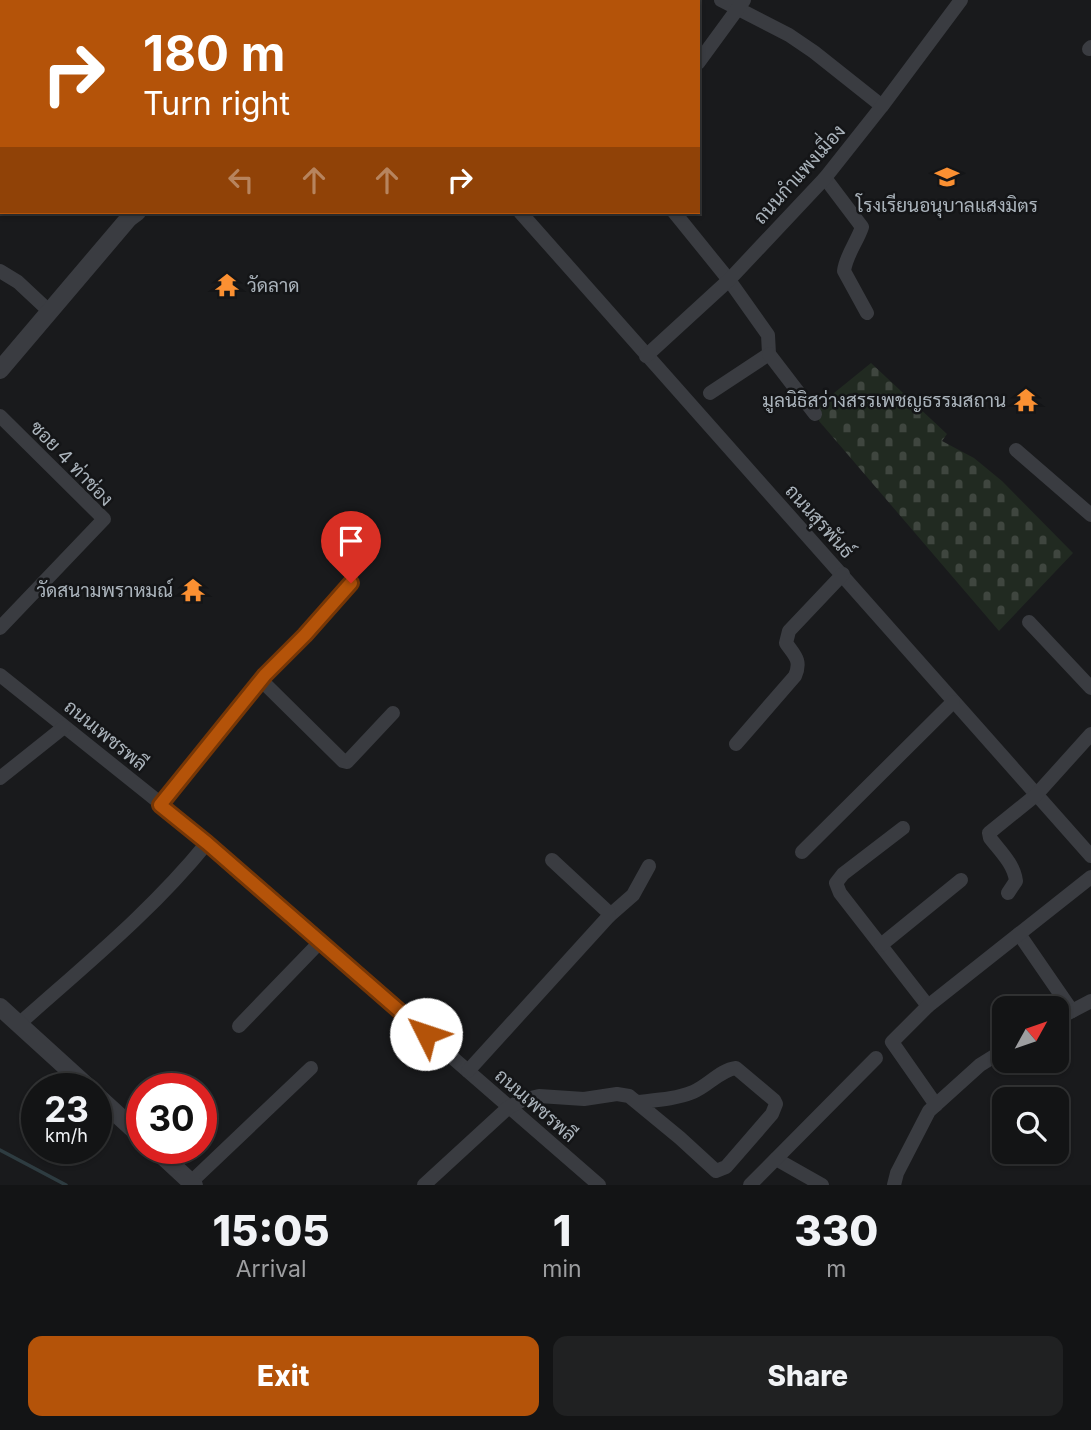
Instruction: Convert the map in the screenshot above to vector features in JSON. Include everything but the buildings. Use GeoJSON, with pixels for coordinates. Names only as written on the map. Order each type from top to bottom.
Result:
{"type":"FeatureCollection","features":[{"type":"Feature","properties":{"kind":"street"},"geometry":{"type":"LineString","coordinates":[[721,0],[741,4],[789,35],[882,106]]}},
{"type":"Feature","properties":{"kind":"street","name":"ถนนกำแพงเมี่อง"},"geometry":{"type":"LineString","coordinates":[[646,356],[729,280],[825,178],[961,0]]}},
{"type":"Feature","properties":{"kind":"street"},"geometry":{"type":"LineString","coordinates":[[700,59],[741,4]]}},
{"type":"Feature","properties":{"kind":"street"},"geometry":{"type":"LineString","coordinates":[[825,178],[862,227],[844,271],[867,313]]}},
{"type":"Feature","properties":{"kind":"street"},"geometry":{"type":"LineString","coordinates":[[0,370],[134,214]]}},
{"type":"Feature","properties":{"kind":"street","name":"ถนนสุรพันธ์"},"geometry":{"type":"LineString","coordinates":[[522,214],[1091,856]]}},
{"type":"Feature","properties":{"kind":"street"},"geometry":{"type":"LineString","coordinates":[[676,214],[729,280],[768,335],[769,354],[815,414]]}},
{"type":"Feature","properties":{"kind":"street"},"geometry":{"type":"LineString","coordinates":[[0,271],[18,282],[49,311]]}},
{"type":"Feature","properties":{"kind":"street"},"geometry":{"type":"LineString","coordinates":[[710,393],[769,354]]}},
{"type":"Feature","properties":{"kind":"street","name":"ซอย 4 ท่าช่อง"},"geometry":{"type":"LineString","coordinates":[[0,416],[104,519],[0,628]]}},
{"type":"Feature","properties":{"kind":"street"},"geometry":{"type":"LineString","coordinates":[[1016,450],[1091,515]]}},
{"type":"Feature","properties":{"kind":"street"},"geometry":{"type":"LineString","coordinates":[[736,744],[795,676],[799,663],[786,643],[789,631],[843,574]]}},
{"type":"Feature","properties":{"kind":"street"},"geometry":{"type":"LineString","coordinates":[[160,805],[261,680],[351,583]]}},
{"type":"Feature","properties":{"kind":"street"},"geometry":{"type":"LineString","coordinates":[[1029,622],[1091,688]]}},
{"type":"Feature","properties":{"kind":"street","name":"ถนนเพชรพลี"},"geometry":{"type":"LineString","coordinates":[[0,675],[207,843],[599,1185]]}},
{"type":"Feature","properties":{"kind":"street"},"geometry":{"type":"LineString","coordinates":[[261,680],[343,761],[348,762],[393,713]]}},
{"type":"Feature","properties":{"kind":"street"},"geometry":{"type":"LineString","coordinates":[[802,852],[953,702]]}},
{"type":"Feature","properties":{"kind":"street"},"geometry":{"type":"LineString","coordinates":[[0,778],[65,727]]}},
{"type":"Feature","properties":{"kind":"street"},"geometry":{"type":"LineString","coordinates":[[1007,893],[1016,881],[1015,876],[1010,864],[989,836],[991,830],[1037,795],[1091,734]]}},
{"type":"Feature","properties":{"kind":"street"},"geometry":{"type":"LineString","coordinates":[[903,828],[843,874],[836,883],[840,893],[928,1006]]}},
{"type":"Feature","properties":{"kind":"street"},"geometry":{"type":"LineString","coordinates":[[19,1024],[139,917],[207,843]]}},
{"type":"Feature","properties":{"kind":"street"},"geometry":{"type":"LineString","coordinates":[[552,860],[608,912],[609,916]]}},
{"type":"Feature","properties":{"kind":"street"},"geometry":{"type":"LineString","coordinates":[[468,1071],[609,916],[633,895],[649,866]]}},
{"type":"Feature","properties":{"kind":"street"},"geometry":{"type":"LineString","coordinates":[[936,1105],[892,1042],[928,1006],[1091,877]]}},
{"type":"Feature","properties":{"kind":"street"},"geometry":{"type":"LineString","coordinates":[[881,945],[961,880]]}},
{"type":"Feature","properties":{"kind":"street"},"geometry":{"type":"LineString","coordinates":[[1018,934],[1072,1011]]}},
{"type":"Feature","properties":{"kind":"street"},"geometry":{"type":"LineString","coordinates":[[239,1026],[320,942]]}},
{"type":"Feature","properties":{"kind":"street"},"geometry":{"type":"LineString","coordinates":[[1069,1013],[1091,1001]]}},
{"type":"Feature","properties":{"kind":"street"},"geometry":{"type":"LineString","coordinates":[[0,1007],[73,1073]]}},
{"type":"Feature","properties":{"kind":"street"},"geometry":{"type":"LineString","coordinates":[[750,1185],[876,1058]]}},
{"type":"Feature","properties":{"kind":"street"},"geometry":{"type":"LineString","coordinates":[[894,1185],[897,1173],[929,1111],[992,1058]]}},
{"type":"Feature","properties":{"kind":"street"},"geometry":{"type":"LineString","coordinates":[[171,1164],[192,1184],[311,1068]]}},
{"type":"Feature","properties":{"kind":"street"},"geometry":{"type":"LineString","coordinates":[[424,1185],[509,1108],[523,1100],[539,1096],[584,1099],[617,1094],[629,1096],[716,1171],[726,1167],[772,1114],[776,1104],[736,1068],[726,1070],[705,1086],[683,1096],[639,1102]]}},
{"type":"Feature","properties":{"kind":"street"},"geometry":{"type":"LineString","coordinates":[[112,1110],[126,1122]]}},
{"type":"Feature","properties":{"kind":"street"},"geometry":{"type":"LineString","coordinates":[[776,1159],[822,1185]]}},
{"type":"Feature","properties":{"kind":"street"},"geometry":{"type":"LineString","coordinates":[[442,1170],[448,1185]]}},
{"type":"Feature","properties":{"kind":"green space"},"geometry":{"type":"Polygon","coordinates":[[[871,363],[947,434],[942,441],[974,458],[1002,481],[1073,553],[999,631],[819,421],[818,406],[871,363]]]}},
{"type":"Feature","properties":{"kind":"waterway"},"geometry":{"type":"LineString","coordinates":[[0,1150],[66,1185]]}},
{"type":"Feature","properties":{"kind":"place","name":"โรงเรียนอนุบาลแสงมิตร"},"geometry":{"type":"Point","coordinates":[947,177]}},
{"type":"Feature","properties":{"kind":"place","name":"วัดลาด"},"geometry":{"type":"Point","coordinates":[227,285]}},
{"type":"Feature","properties":{"kind":"place","name":"มูลนิธิสว่างสรรเพชญธรรมสถาน"},"geometry":{"type":"Point","coordinates":[1026,400]}},
{"type":"Feature","properties":{"kind":"place","name":"วัดสนามพราหมณ์"},"geometry":{"type":"Point","coordinates":[193,590]}},
{"type":"Feature","properties":{"kind":"route"},"geometry":{"type":"LineString","coordinates":[[351,583],[265,675],[160,805],[426,1034]]}}]}
